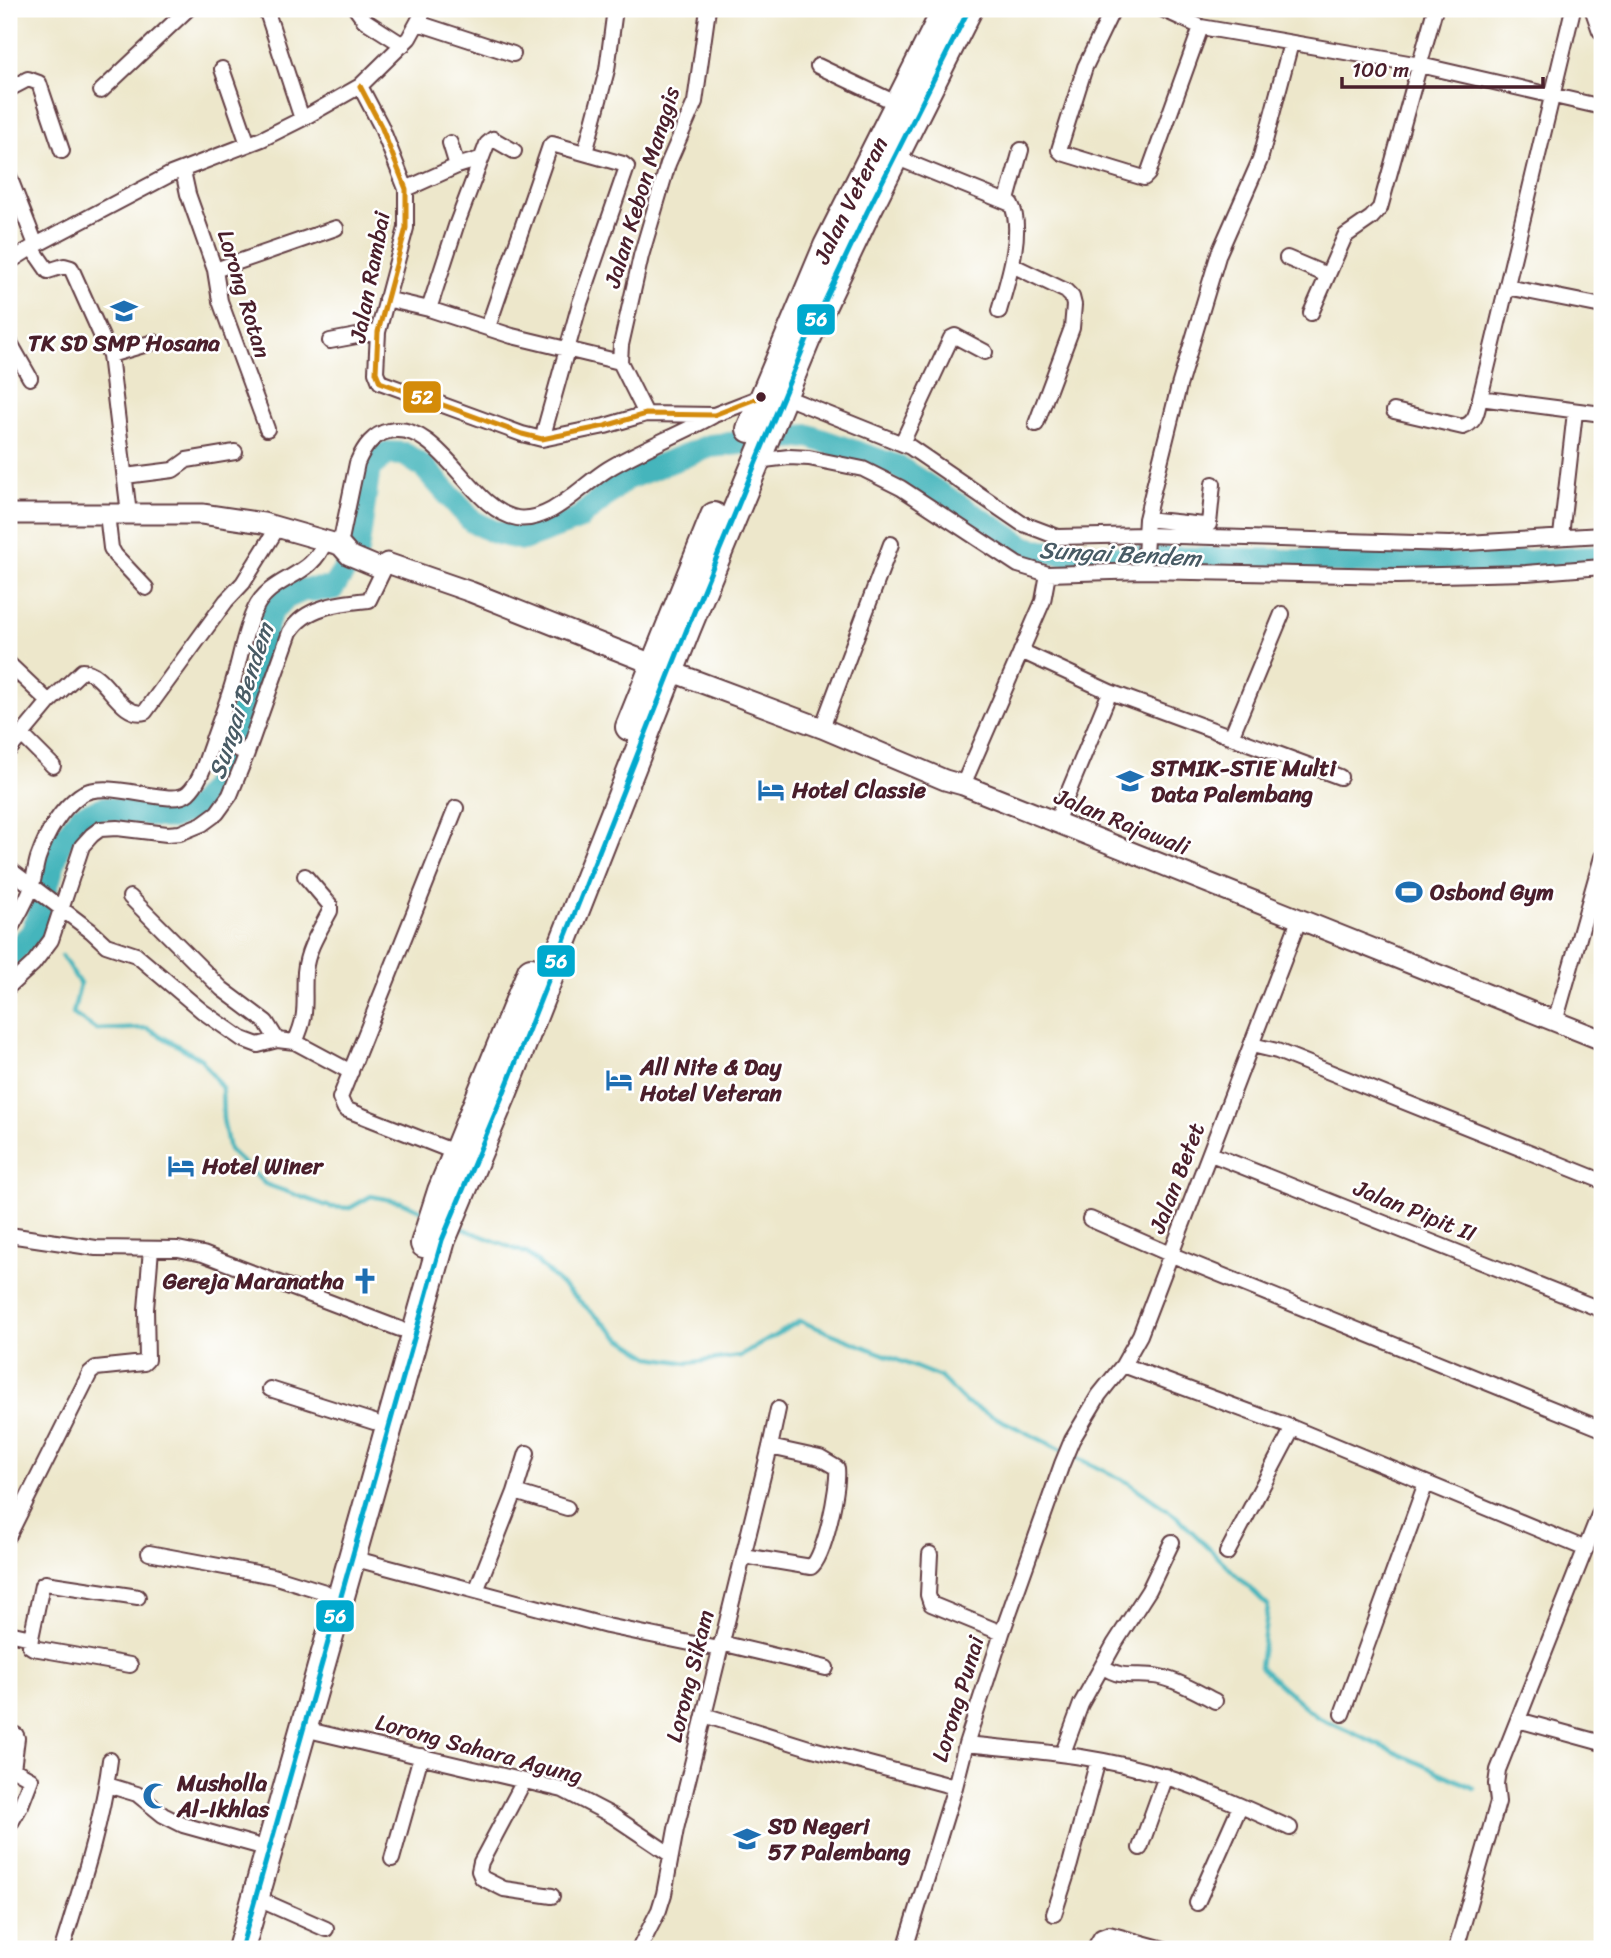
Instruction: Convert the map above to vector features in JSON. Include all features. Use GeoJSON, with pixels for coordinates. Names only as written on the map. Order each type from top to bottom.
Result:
{"type":"FeatureCollection","features":[{"type":"Feature","properties":{"kind":"highway","name":"Jalan Veteran"},"geometry":{"type":"LineString","coordinates":[[435,1235],[565,889],[664,668],[751,456],[827,246],[946,9]]}},
{"type":"Feature","properties":{"kind":"highway","name":"Jalan Veteran"},"geometry":{"type":"LineString","coordinates":[[771,402],[970,9]]}},
{"type":"Feature","properties":{"kind":"highway"},"geometry":{"type":"LineString","coordinates":[[224,1949],[400,1329],[435,1235]]}},
{"type":"Feature","properties":{"kind":"highway"},"geometry":{"type":"LineString","coordinates":[[241,1949],[352,1558],[435,1235]]}},
{"type":"Feature","properties":{"kind":"street"},"geometry":{"type":"LineString","coordinates":[[102,91],[188,9]]}},
{"type":"Feature","properties":{"kind":"street"},"geometry":{"type":"LineString","coordinates":[[266,9],[302,120]]}},
{"type":"Feature","properties":{"kind":"street"},"geometry":{"type":"LineString","coordinates":[[356,9],[364,20],[402,45]]}},
{"type":"Feature","properties":{"kind":"street"},"geometry":{"type":"LineString","coordinates":[[9,262],[34,246],[171,174],[302,120],[360,86],[402,45],[425,9]]}},
{"type":"Feature","properties":{"kind":"street"},"geometry":{"type":"LineString","coordinates":[[585,153],[607,70],[615,9]]}},
{"type":"Feature","properties":{"kind":"street","name":"Jalan Kebon Manggis"},"geometry":{"type":"LineString","coordinates":[[620,362],[625,322],[641,256],[668,164],[695,102],[708,9]]}},
{"type":"Feature","properties":{"kind":"street"},"geometry":{"type":"LineString","coordinates":[[1113,9],[1085,67],[1059,150],[1144,178],[1148,174],[1201,27]]}},
{"type":"Feature","properties":{"kind":"street"},"geometry":{"type":"LineString","coordinates":[[1162,9],[1201,27],[1420,65],[1602,107]]}},
{"type":"Feature","properties":{"kind":"street"},"geometry":{"type":"LineString","coordinates":[[1311,313],[1345,236],[1371,218],[1380,208],[1435,9]]}},
{"type":"Feature","properties":{"kind":"street"},"geometry":{"type":"LineString","coordinates":[[1394,411],[1463,427],[1473,422],[1573,9]]}},
{"type":"Feature","properties":{"kind":"street"},"geometry":{"type":"LineString","coordinates":[[1595,9],[1602,29]]}},
{"type":"Feature","properties":{"kind":"street"},"geometry":{"type":"LineString","coordinates":[[418,23],[513,54]]}},
{"type":"Feature","properties":{"kind":"street"},"geometry":{"type":"LineString","coordinates":[[1144,568],[1146,519],[1179,386],[1219,253],[1259,160],[1291,43]]}},
{"type":"Feature","properties":{"kind":"street"},"geometry":{"type":"LineString","coordinates":[[818,66],[898,104]]}},
{"type":"Feature","properties":{"kind":"street"},"geometry":{"type":"LineString","coordinates":[[222,69],[248,144]]}},
{"type":"Feature","properties":{"kind":"street"},"geometry":{"type":"LineString","coordinates":[[9,89],[28,79],[39,83],[62,151]]}},
{"type":"Feature","properties":{"kind":"street","name":"Jalan Rambai"},"geometry":{"type":"LineString","coordinates":[[360,86],[381,126],[407,189],[406,228],[378,332],[376,372],[380,382],[542,439],[646,414],[714,415],[771,402]]}},
{"type":"Feature","properties":{"kind":"street"},"geometry":{"type":"LineString","coordinates":[[429,309],[487,144],[493,139],[514,151]]}},
{"type":"Feature","properties":{"kind":"street"},"geometry":{"type":"LineString","coordinates":[[450,143],[457,166]]}},
{"type":"Feature","properties":{"kind":"street"},"geometry":{"type":"LineString","coordinates":[[488,327],[552,144],[627,167],[580,303],[542,439]]}},
{"type":"Feature","properties":{"kind":"street"},"geometry":{"type":"LineString","coordinates":[[1007,201],[1021,150]]}},
{"type":"Feature","properties":{"kind":"street"},"geometry":{"type":"LineString","coordinates":[[895,157],[1011,204],[1016,216],[1012,265],[999,311]]}},
{"type":"Feature","properties":{"kind":"street"},"geometry":{"type":"LineString","coordinates":[[407,189],[457,166],[480,159]]}},
{"type":"Feature","properties":{"kind":"street","name":"Lorong Rotan"},"geometry":{"type":"LineString","coordinates":[[183,171],[188,194],[215,270],[220,301],[267,429]]}},
{"type":"Feature","properties":{"kind":"street"},"geometry":{"type":"LineString","coordinates":[[9,176],[34,246],[48,271],[71,268],[110,355],[129,514]]}},
{"type":"Feature","properties":{"kind":"street"},"geometry":{"type":"LineString","coordinates":[[215,270],[336,228]]}},
{"type":"Feature","properties":{"kind":"street"},"geometry":{"type":"LineString","coordinates":[[1287,258],[1327,275]]}},
{"type":"Feature","properties":{"kind":"street"},"geometry":{"type":"LineString","coordinates":[[1012,265],[1066,291],[1072,297],[1074,305],[1072,328],[1035,424]]}},
{"type":"Feature","properties":{"kind":"street"},"geometry":{"type":"LineString","coordinates":[[1507,287],[1602,306]]}},
{"type":"Feature","properties":{"kind":"street"},"geometry":{"type":"LineString","coordinates":[[386,299],[429,309],[566,350],[620,362],[646,414]]}},
{"type":"Feature","properties":{"kind":"street"},"geometry":{"type":"LineString","coordinates":[[330,341],[378,332]]}},
{"type":"Feature","properties":{"kind":"street"},"geometry":{"type":"LineString","coordinates":[[902,443],[953,336],[985,352]]}},
{"type":"Feature","properties":{"kind":"street"},"geometry":{"type":"LineString","coordinates":[[9,341],[30,378]]}},
{"type":"Feature","properties":{"kind":"street"},"geometry":{"type":"LineString","coordinates":[[110,355],[153,342]]}},
{"type":"Feature","properties":{"kind":"street"},"geometry":{"type":"LineString","coordinates":[[1480,398],[1602,414]]}},
{"type":"Feature","properties":{"kind":"street"},"geometry":{"type":"LineString","coordinates":[[771,402],[902,443],[1021,523],[1058,537],[1450,544],[1602,535]]}},
{"type":"Feature","properties":{"kind":"street"},"geometry":{"type":"LineString","coordinates":[[1561,536],[1575,412]]}},
{"type":"Feature","properties":{"kind":"street"},"geometry":{"type":"LineString","coordinates":[[9,931],[36,889],[37,860],[49,831],[79,796],[90,791],[115,790],[183,796],[199,779],[216,740],[254,611],[270,588],[314,563],[321,554],[338,547],[357,463],[362,452],[378,433],[399,429],[416,434],[435,448],[487,502],[506,514],[530,519],[565,502],[608,469],[714,415]]}},
{"type":"Feature","properties":{"kind":"street"},"geometry":{"type":"LineString","coordinates":[[125,476],[173,470],[187,460],[235,452]]}},
{"type":"Feature","properties":{"kind":"street"},"geometry":{"type":"LineString","coordinates":[[751,456],[809,458],[863,469],[901,488],[1018,565],[1048,574],[1144,568],[1397,576],[1526,573],[1602,566]]}},
{"type":"Feature","properties":{"kind":"street"},"geometry":{"type":"LineString","coordinates":[[1146,519],[1205,526],[1209,524],[1213,484]]}},
{"type":"Feature","properties":{"kind":"street","name":"Jalan Rajawali"},"geometry":{"type":"LineString","coordinates":[[9,514],[201,514],[278,527],[338,547],[383,566],[471,592],[822,728],[945,780],[1602,1040]]}},
{"type":"Feature","properties":{"kind":"street"},"geometry":{"type":"LineString","coordinates":[[107,514],[111,548],[146,588]]}},
{"type":"Feature","properties":{"kind":"street"},"geometry":{"type":"LineString","coordinates":[[9,750],[49,702],[82,671],[87,670],[130,710],[145,712],[220,609],[243,583],[278,527]]}},
{"type":"Feature","properties":{"kind":"street"},"geometry":{"type":"LineString","coordinates":[[822,728],[891,544]]}},
{"type":"Feature","properties":{"kind":"street"},"geometry":{"type":"LineString","coordinates":[[9,986],[26,972],[46,948],[54,933],[59,907],[82,846],[92,835],[100,829],[117,828],[180,833],[202,824],[223,807],[296,622],[312,612],[339,604],[369,600],[383,566]]}},
{"type":"Feature","properties":{"kind":"street"},"geometry":{"type":"LineString","coordinates":[[963,785],[1044,598],[1048,574]]}},
{"type":"Feature","properties":{"kind":"street"},"geometry":{"type":"LineString","coordinates":[[1231,737],[1282,614]]}},
{"type":"Feature","properties":{"kind":"street"},"geometry":{"type":"LineString","coordinates":[[1021,651],[1110,692],[1340,777]]}},
{"type":"Feature","properties":{"kind":"street"},"geometry":{"type":"LineString","coordinates":[[9,664],[49,702]]}},
{"type":"Feature","properties":{"kind":"street"},"geometry":{"type":"LineString","coordinates":[[1056,822],[1110,692]]}},
{"type":"Feature","properties":{"kind":"street"},"geometry":{"type":"LineString","coordinates":[[22,735],[53,766]]}},
{"type":"Feature","properties":{"kind":"street"},"geometry":{"type":"LineString","coordinates":[[216,740],[244,751]]}},
{"type":"Feature","properties":{"kind":"street"},"geometry":{"type":"LineString","coordinates":[[456,807],[340,1098],[345,1109],[466,1157]]}},
{"type":"Feature","properties":{"kind":"street"},"geometry":{"type":"LineString","coordinates":[[1555,1022],[1601,863]]}},
{"type":"Feature","properties":{"kind":"street"},"geometry":{"type":"LineString","coordinates":[[9,869],[109,947],[136,955],[202,1012],[242,1039],[263,1045],[277,1040],[295,1042],[351,1072]]}},
{"type":"Feature","properties":{"kind":"street"},"geometry":{"type":"LineString","coordinates":[[295,1042],[305,1016],[305,971],[312,945],[330,911],[330,905],[304,876]]}},
{"type":"Feature","properties":{"kind":"street"},"geometry":{"type":"LineString","coordinates":[[130,897],[222,989],[266,1022],[277,1040]]}},
{"type":"Feature","properties":{"kind":"street","name":"Jalan Betet"},"geometry":{"type":"LineString","coordinates":[[1072,1440],[1140,1335],[1299,920]]}},
{"type":"Feature","properties":{"kind":"street"},"geometry":{"type":"LineString","coordinates":[[1252,1045],[1277,1051],[1602,1181]]}},
{"type":"Feature","properties":{"kind":"street","name":"Jalan Pipit II"},"geometry":{"type":"LineString","coordinates":[[1211,1154],[1602,1310]]}},
{"type":"Feature","properties":{"kind":"street"},"geometry":{"type":"LineString","coordinates":[[1090,1219],[1172,1255],[1602,1429]]}},
{"type":"Feature","properties":{"kind":"street"},"geometry":{"type":"LineString","coordinates":[[9,1235],[96,1248],[178,1249],[202,1254],[400,1329]]}},
{"type":"Feature","properties":{"kind":"street"},"geometry":{"type":"LineString","coordinates":[[9,1535],[90,1373],[96,1368],[144,1363],[146,1360],[146,1309],[152,1249]]}},
{"type":"Feature","properties":{"kind":"street"},"geometry":{"type":"LineString","coordinates":[[1123,1365],[1293,1428],[1586,1549]]}},
{"type":"Feature","properties":{"kind":"street"},"geometry":{"type":"LineString","coordinates":[[270,1389],[374,1422]]}},
{"type":"Feature","properties":{"kind":"street","name":"Lorong Sikam"},"geometry":{"type":"LineString","coordinates":[[639,1949],[659,1910],[778,1409]]}},
{"type":"Feature","properties":{"kind":"street"},"geometry":{"type":"LineString","coordinates":[[1227,1553],[1293,1428]]}},
{"type":"Feature","properties":{"kind":"street","name":"Lorong Punai"},"geometry":{"type":"LineString","coordinates":[[905,1949],[1002,1633],[1072,1440]]}},
{"type":"Feature","properties":{"kind":"street"},"geometry":{"type":"LineString","coordinates":[[744,1556],[811,1567],[818,1560],[824,1540],[836,1488],[837,1468],[820,1458],[771,1447]]}},
{"type":"Feature","properties":{"kind":"street"},"geometry":{"type":"LineString","coordinates":[[476,1591],[515,1492],[527,1453]]}},
{"type":"Feature","properties":{"kind":"street"},"geometry":{"type":"LineString","coordinates":[[1342,1714],[1426,1483]]}},
{"type":"Feature","properties":{"kind":"street"},"geometry":{"type":"LineString","coordinates":[[515,1492],[567,1508]]}},
{"type":"Feature","properties":{"kind":"street"},"geometry":{"type":"LineString","coordinates":[[1456,1949],[1498,1802],[1498,1770],[1602,1507]]}},
{"type":"Feature","properties":{"kind":"street"},"geometry":{"type":"LineString","coordinates":[[1063,1753],[1081,1704],[1149,1590],[1172,1542]]}},
{"type":"Feature","properties":{"kind":"street"},"geometry":{"type":"LineString","coordinates":[[149,1553],[261,1573],[325,1592]]}},
{"type":"Feature","properties":{"kind":"street"},"geometry":{"type":"LineString","coordinates":[[930,1554],[928,1595],[931,1604],[1002,1633]]}},
{"type":"Feature","properties":{"kind":"street"},"geometry":{"type":"LineString","coordinates":[[352,1558],[607,1626],[826,1668]]}},
{"type":"Feature","properties":{"kind":"street"},"geometry":{"type":"LineString","coordinates":[[130,1665],[30,1646],[44,1583],[138,1597]]}},
{"type":"Feature","properties":{"kind":"street"},"geometry":{"type":"LineString","coordinates":[[9,1633],[31,1638]]}},
{"type":"Feature","properties":{"kind":"street"},"geometry":{"type":"LineString","coordinates":[[1102,1666],[1120,1676],[1147,1675],[1162,1678],[1184,1685],[1215,1701]]}},
{"type":"Feature","properties":{"kind":"street"},"geometry":{"type":"LineString","coordinates":[[704,1714],[808,1748],[955,1787]]}},
{"type":"Feature","properties":{"kind":"street"},"geometry":{"type":"LineString","coordinates":[[1518,1720],[1602,1743]]}},
{"type":"Feature","properties":{"kind":"street","name":"Lorong Sahara Agung"},"geometry":{"type":"LineString","coordinates":[[303,1729],[575,1795],[613,1816],[671,1855]]}},
{"type":"Feature","properties":{"kind":"street"},"geometry":{"type":"LineString","coordinates":[[9,1732],[17,1738],[13,1769],[31,1776],[21,1805],[9,1826]]}},
{"type":"Feature","properties":{"kind":"street"},"geometry":{"type":"LineString","coordinates":[[966,1744],[1063,1753],[1166,1776],[1290,1828]]}},
{"type":"Feature","properties":{"kind":"street"},"geometry":{"type":"LineString","coordinates":[[392,1859],[421,1756]]}},
{"type":"Feature","properties":{"kind":"street"},"geometry":{"type":"LineString","coordinates":[[62,1949],[84,1877],[107,1785],[110,1760]]}},
{"type":"Feature","properties":{"kind":"street"},"geometry":{"type":"LineString","coordinates":[[1054,1914],[1084,1817],[1098,1760]]}},
{"type":"Feature","properties":{"kind":"street"},"geometry":{"type":"LineString","coordinates":[[1140,1848],[1166,1776]]}},
{"type":"Feature","properties":{"kind":"street"},"geometry":{"type":"LineString","coordinates":[[524,1781],[481,1862],[480,1871],[482,1878],[505,1889],[552,1896]]}},
{"type":"Feature","properties":{"kind":"street"},"geometry":{"type":"LineString","coordinates":[[107,1785],[137,1794],[163,1815],[183,1825],[255,1845]]}},
{"type":"Feature","properties":{"kind":"street"},"geometry":{"type":"LineString","coordinates":[[1197,1903],[1240,1805]]}},
{"type":"Feature","properties":{"kind":"street"},"geometry":{"type":"LineString","coordinates":[[256,1898],[326,1929]]}},
{"type":"Feature","properties":{"kind":"street"},"geometry":{"type":"LineString","coordinates":[[1094,1949],[1101,1937],[1109,1934],[1164,1949]]}},
{"type":"Feature","properties":{"kind":"waterway","name":"Sungai Bendem"},"geometry":{"type":"LineString","coordinates":[[9,957],[33,932],[60,843],[80,817],[104,808],[172,818],[196,808],[214,787],[254,677],[270,613],[285,598],[303,590],[332,589],[357,552],[369,468],[387,453],[404,454],[424,467],[472,521],[494,532],[523,539],[578,519],[625,479],[710,446],[809,436],[896,466],[1026,548],[1073,556],[1481,565],[1602,557]]}},
{"type":"Feature","properties":{"kind":"waterway"},"geometry":{"type":"LineString","coordinates":[[33,932],[43,940]]}},
{"type":"Feature","properties":{"kind":"waterway"},"geometry":{"type":"LineString","coordinates":[[62,956],[80,984],[73,1014],[97,1030],[147,1028],[201,1059],[222,1088],[223,1119],[229,1150],[265,1184],[330,1207],[350,1208],[371,1196],[401,1202],[425,1212]]}},
{"type":"Feature","properties":{"kind":"waterway"},"geometry":{"type":"LineString","coordinates":[[456,1226],[528,1254],[619,1337],[650,1357],[688,1363],[740,1356],[800,1321],[940,1377],[966,1403],[1129,1483],[1177,1517],[1268,1606],[1260,1667],[1317,1717],[1474,1788]]}},
{"type":"Feature","properties":{"kind":"transit line","name":"56"},"geometry":{"type":"LineString","coordinates":[[241,1949],[442,1240],[504,1092],[687,629],[807,339],[867,212],[969,9]]}},
{"type":"Feature","properties":{"kind":"transit line","name":"52"},"geometry":{"type":"LineString","coordinates":[[360,86],[381,126],[406,189],[406,228],[378,332],[376,372],[380,382],[542,439],[646,414],[714,415],[763,396]]}},
{"type":"Feature","properties":{"kind":"place","name":"TK SD SMP Hosana"},"geometry":{"type":"Point","coordinates":[124,311]}},
{"type":"Feature","properties":{"kind":"place","name":"STMIK-STIE Multi Data Palembang"},"geometry":{"type":"Point","coordinates":[1130,781]}},
{"type":"Feature","properties":{"kind":"place","name":"Hotel Classie"},"geometry":{"type":"Point","coordinates":[771,790]}},
{"type":"Feature","properties":{"kind":"place","name":"Osbond Gym"},"geometry":{"type":"Point","coordinates":[1409,892]}},
{"type":"Feature","properties":{"kind":"place","name":"All Nite & Day Hotel Veteran"},"geometry":{"type":"Point","coordinates":[619,1080]}},
{"type":"Feature","properties":{"kind":"place","name":"Hotel Winer"},"geometry":{"type":"Point","coordinates":[181,1166]}},
{"type":"Feature","properties":{"kind":"place","name":"Gereja Maranatha"},"geometry":{"type":"Point","coordinates":[365,1281]}},
{"type":"Feature","properties":{"kind":"place","name":"Musholla Al-Ikhlas"},"geometry":{"type":"Point","coordinates":[156,1796]}},
{"type":"Feature","properties":{"kind":"place","name":"SD Negeri 57 Palembang"},"geometry":{"type":"Point","coordinates":[747,1839]}}]}
